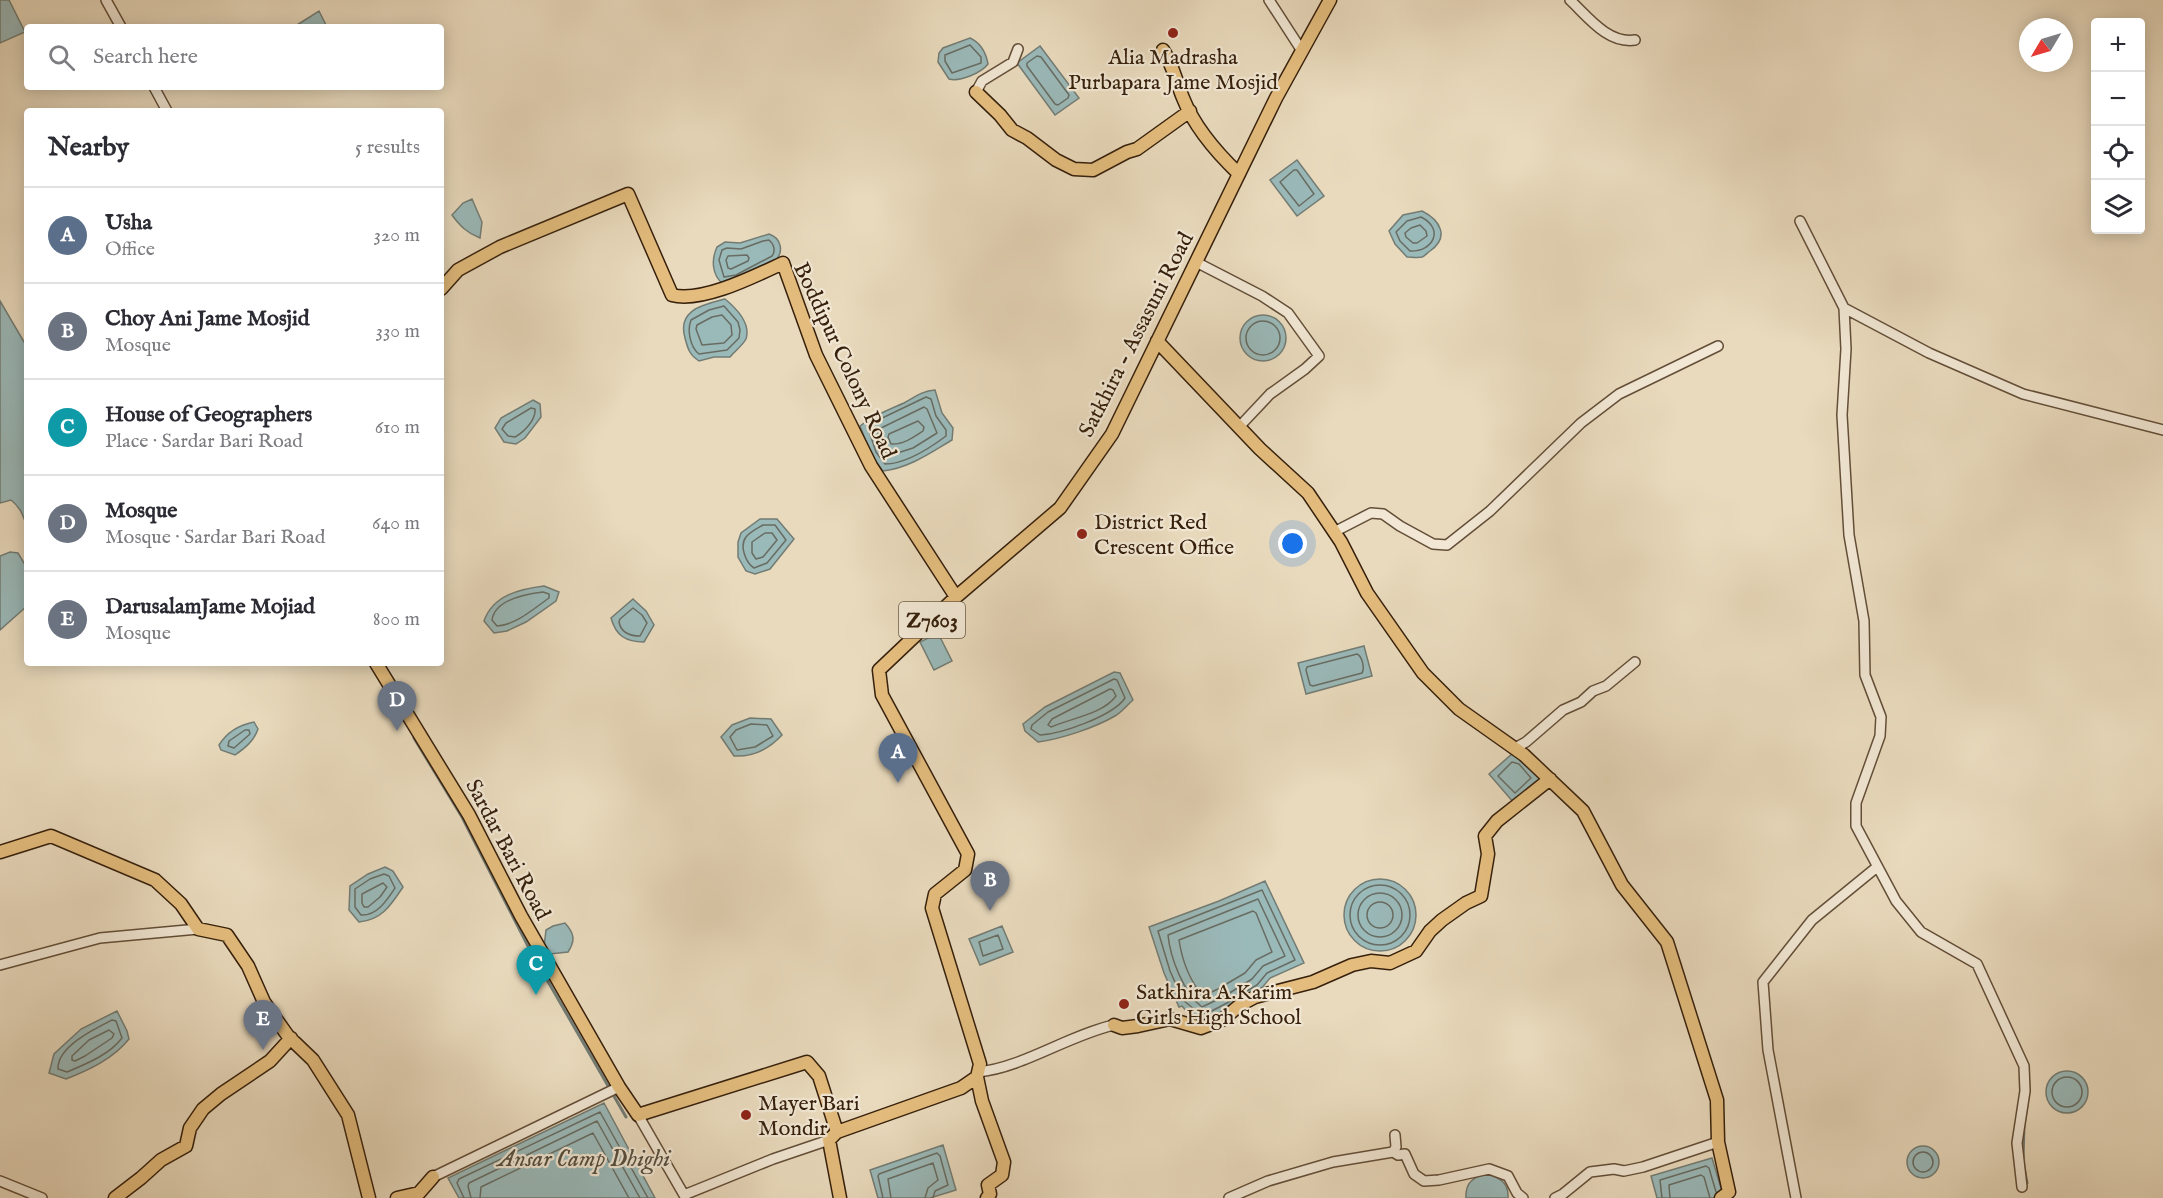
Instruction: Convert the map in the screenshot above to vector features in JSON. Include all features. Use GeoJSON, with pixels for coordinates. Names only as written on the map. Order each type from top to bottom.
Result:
{"type":"FeatureCollection","features":[{"type":"Feature","properties":{"kind":"main road","name":"Satkhira - Assasuni Road"},"geometry":{"type":"LineString","coordinates":[[978,1074],[980,1064],[932,908],[935,894],[965,870],[968,854],[882,695],[879,669],[957,597],[1060,508],[1112,434],[1239,174],[1330,0]]}},
{"type":"Feature","properties":{"kind":"main road"},"geometry":{"type":"LineString","coordinates":[[1163,50],[1171,62],[1183,98],[1190,111],[1219,154],[1239,174]]}},
{"type":"Feature","properties":{"kind":"main road"},"geometry":{"type":"LineString","coordinates":[[976,92],[1012,130],[1074,169],[1093,170],[1137,149],[1190,111]]}},
{"type":"Feature","properties":{"kind":"main road","name":"Boddipur Colony Road"},"geometry":{"type":"LineString","coordinates":[[444,286],[458,270],[500,247],[628,194],[672,295],[680,297],[730,287],[783,263],[816,355],[871,466],[957,597]]}},
{"type":"Feature","properties":{"kind":"main road"},"geometry":{"type":"LineString","coordinates":[[1157,341],[1239,427],[1308,493],[1334,532],[1367,593],[1423,673],[1459,709],[1515,748],[1583,811],[1622,885],[1667,942],[1717,1100],[1718,1142],[1729,1192],[1721,1198]]}},
{"type":"Feature","properties":{"kind":"main road","name":"Sardar Bari Road"},"geometry":{"type":"LineString","coordinates":[[378,666],[469,815],[521,916],[619,1087],[638,1115]]}},
{"type":"Feature","properties":{"kind":"main road"},"geometry":{"type":"LineString","coordinates":[[1114,1025],[1122,1028],[1170,1019],[1201,1028],[1222,1020],[1240,1005],[1255,998],[1305,985],[1352,965],[1371,961],[1390,963],[1416,951],[1430,931],[1442,920],[1466,903],[1481,896],[1488,854],[1485,836],[1497,821],[1550,779]]}},
{"type":"Feature","properties":{"kind":"main road"},"geometry":{"type":"LineString","coordinates":[[0,852],[51,836],[155,880],[181,904],[198,929],[227,935],[248,966],[264,1002],[291,1038],[314,1060],[348,1115],[369,1198]]}},
{"type":"Feature","properties":{"kind":"main road"},"geometry":{"type":"LineString","coordinates":[[115,1198],[161,1160],[186,1146],[190,1128],[202,1109],[270,1061],[291,1038]]}},
{"type":"Feature","properties":{"kind":"main road"},"geometry":{"type":"LineString","coordinates":[[638,1115],[807,1062],[819,1076],[833,1136],[840,1198]]}},
{"type":"Feature","properties":{"kind":"main road"},"geometry":{"type":"LineString","coordinates":[[833,1136],[961,1088],[978,1074]]}},
{"type":"Feature","properties":{"kind":"main road"},"geometry":{"type":"LineString","coordinates":[[978,1074],[982,1101],[1004,1162],[1002,1175],[988,1185],[990,1194],[987,1198]]}},
{"type":"Feature","properties":{"kind":"main road"},"geometry":{"type":"LineString","coordinates":[[397,1198],[419,1193],[433,1177]]}},
{"type":"Feature","properties":{"kind":"street"},"geometry":{"type":"LineString","coordinates":[[106,0],[119,24]]}},
{"type":"Feature","properties":{"kind":"street"},"geometry":{"type":"LineString","coordinates":[[1269,0],[1302,51]]}},
{"type":"Feature","properties":{"kind":"street"},"geometry":{"type":"LineString","coordinates":[[1570,0],[1609,36],[1627,41],[1635,40]]}},
{"type":"Feature","properties":{"kind":"street"},"geometry":{"type":"LineString","coordinates":[[976,92],[982,81],[1013,62],[1018,49]]}},
{"type":"Feature","properties":{"kind":"street"},"geometry":{"type":"LineString","coordinates":[[156,90],[165,108]]}},
{"type":"Feature","properties":{"kind":"street"},"geometry":{"type":"LineString","coordinates":[[1800,221],[1844,308],[1846,349],[1842,415],[1849,535],[1864,621],[1865,675],[1881,717],[1880,736],[1856,803],[1856,826],[1896,901],[1921,932],[1977,964],[2024,1066],[2025,1091],[2017,1143],[2022,1186]]}},
{"type":"Feature","properties":{"kind":"street"},"geometry":{"type":"LineString","coordinates":[[1196,262],[1262,296],[1288,313],[1319,356],[1270,394],[1239,427]]}},
{"type":"Feature","properties":{"kind":"street"},"geometry":{"type":"LineString","coordinates":[[1844,308],[1929,353],[2023,394],[2163,430]]}},
{"type":"Feature","properties":{"kind":"street"},"geometry":{"type":"LineString","coordinates":[[1334,532],[1371,513],[1377,513],[1383,514],[1433,544],[1447,545],[1490,511],[1581,423],[1619,394],[1718,346]]}},
{"type":"Feature","properties":{"kind":"street"},"geometry":{"type":"LineString","coordinates":[[1515,748],[1526,742],[1563,710],[1581,702],[1593,691],[1606,686],[1635,662]]}},
{"type":"Feature","properties":{"kind":"street"},"geometry":{"type":"LineString","coordinates":[[1796,1198],[1768,1050],[1763,982],[1812,920],[1877,867]]}},
{"type":"Feature","properties":{"kind":"street"},"geometry":{"type":"LineString","coordinates":[[0,965],[100,938],[198,929]]}},
{"type":"Feature","properties":{"kind":"street"},"geometry":{"type":"LineString","coordinates":[[978,1074],[1003,1067],[1084,1034],[1114,1025]]}},
{"type":"Feature","properties":{"kind":"street"},"geometry":{"type":"LineString","coordinates":[[433,1177],[619,1087]]}},
{"type":"Feature","properties":{"kind":"street"},"geometry":{"type":"LineString","coordinates":[[638,1115],[684,1195],[833,1136]]}},
{"type":"Feature","properties":{"kind":"street"},"geometry":{"type":"LineString","coordinates":[[1393,1152],[1396,1147],[1395,1135]]}},
{"type":"Feature","properties":{"kind":"street"},"geometry":{"type":"LineString","coordinates":[[1555,1198],[1590,1172],[1614,1169],[1624,1171],[1643,1167],[1718,1142]]}},
{"type":"Feature","properties":{"kind":"street"},"geometry":{"type":"LineString","coordinates":[[1229,1198],[1268,1181],[1332,1162],[1393,1152],[1398,1155],[1405,1154],[1414,1174],[1424,1181],[1489,1169],[1508,1176],[1517,1193],[1523,1198]]}},
{"type":"Feature","properties":{"kind":"street"},"geometry":{"type":"LineString","coordinates":[[0,1181],[42,1198]]}},
{"type":"Feature","properties":{"kind":"water"},"geometry":{"type":"Polygon","coordinates":[[[0,0],[9,0],[24,32],[0,43],[0,0]]]}},
{"type":"Feature","properties":{"kind":"water"},"geometry":{"type":"Polygon","coordinates":[[[319,11],[326,24],[299,24],[319,11]]]}},
{"type":"Feature","properties":{"kind":"water"},"geometry":{"type":"Polygon","coordinates":[[[970,38],[982,49],[988,64],[970,76],[949,79],[938,62],[939,53],[943,48],[970,38]]]}},
{"type":"Feature","properties":{"kind":"water"},"geometry":{"type":"Polygon","coordinates":[[[1040,46],[1079,98],[1055,115],[1017,63],[1040,46]]]}},
{"type":"Feature","properties":{"kind":"water"},"geometry":{"type":"Polygon","coordinates":[[[1297,160],[1324,196],[1297,216],[1270,180],[1297,160]]]}},
{"type":"Feature","properties":{"kind":"water"},"geometry":{"type":"Polygon","coordinates":[[[472,199],[482,222],[480,238],[464,229],[452,215],[463,203],[472,199]]]}},
{"type":"Feature","properties":{"kind":"water"},"geometry":{"type":"Polygon","coordinates":[[[1422,211],[1438,224],[1440,240],[1423,257],[1407,257],[1395,244],[1389,231],[1403,215],[1422,211]]]}},
{"type":"Feature","properties":{"kind":"water"},"geometry":{"type":"Polygon","coordinates":[[[769,234],[776,238],[780,245],[780,253],[776,260],[723,284],[719,280],[714,267],[717,247],[725,242],[740,243],[769,234]]]}},
{"type":"Feature","properties":{"kind":"water"},"geometry":{"type":"Polygon","coordinates":[[[725,299],[738,311],[744,322],[746,339],[730,357],[714,357],[699,361],[691,354],[687,346],[683,329],[685,321],[693,310],[725,299]]]}},
{"type":"Feature","properties":{"kind":"water"},"geometry":{"type":"Polygon","coordinates":[[[0,301],[24,342],[24,519],[11,500],[0,503],[0,301]]]}},
{"type":"Feature","properties":{"kind":"water"},"geometry":{"type":"Polygon","coordinates":[[[1263,315],[1279,322],[1286,338],[1279,354],[1263,361],[1247,354],[1240,338],[1247,322],[1263,315]]]}},
{"type":"Feature","properties":{"kind":"water"},"geometry":{"type":"Polygon","coordinates":[[[935,390],[942,413],[953,428],[952,440],[910,463],[883,471],[871,455],[860,426],[919,395],[935,390]]]}},
{"type":"Feature","properties":{"kind":"water"},"geometry":{"type":"Polygon","coordinates":[[[533,400],[540,404],[541,417],[525,438],[516,444],[504,442],[495,428],[501,418],[533,400]]]}},
{"type":"Feature","properties":{"kind":"water"},"geometry":{"type":"Polygon","coordinates":[[[760,519],[777,519],[794,539],[770,569],[755,574],[746,571],[738,557],[738,542],[741,533],[760,519]]]}},
{"type":"Feature","properties":{"kind":"water"},"geometry":{"type":"Polygon","coordinates":[[[10,552],[18,553],[24,563],[24,609],[0,630],[0,556],[10,552]]]}},
{"type":"Feature","properties":{"kind":"water"},"geometry":{"type":"Polygon","coordinates":[[[544,586],[559,592],[556,601],[526,622],[507,631],[494,633],[484,621],[488,612],[501,599],[526,589],[544,586]]]}},
{"type":"Feature","properties":{"kind":"water"},"geometry":{"type":"Polygon","coordinates":[[[633,599],[646,611],[654,625],[644,642],[632,641],[623,637],[611,618],[633,599]]]}},
{"type":"Feature","properties":{"kind":"water"},"geometry":{"type":"Polygon","coordinates":[[[938,633],[952,661],[934,670],[920,642],[938,633]]]}},
{"type":"Feature","properties":{"kind":"water"},"geometry":{"type":"Polygon","coordinates":[[[1364,646],[1372,676],[1306,694],[1298,663],[1364,646]]]}},
{"type":"Feature","properties":{"kind":"water"},"geometry":{"type":"Polygon","coordinates":[[[1114,672],[1120,673],[1133,700],[1118,714],[1087,729],[1047,741],[1038,742],[1025,731],[1023,724],[1045,707],[1114,672]]]}},
{"type":"Feature","properties":{"kind":"water"},"geometry":{"type":"Polygon","coordinates":[[[750,718],[771,719],[782,735],[760,751],[734,756],[721,737],[732,725],[750,718]]]}},
{"type":"Feature","properties":{"kind":"water"},"geometry":{"type":"Polygon","coordinates":[[[254,722],[258,729],[246,747],[235,755],[221,750],[219,745],[230,733],[238,727],[254,722]]]}},
{"type":"Feature","properties":{"kind":"water"},"geometry":{"type":"Polygon","coordinates":[[[1512,754],[1522,759],[1541,780],[1514,803],[1489,774],[1512,754]]]}},
{"type":"Feature","properties":{"kind":"water"},"geometry":{"type":"Polygon","coordinates":[[[385,867],[393,871],[403,887],[380,915],[359,922],[349,910],[350,886],[368,874],[385,867]]]}},
{"type":"Feature","properties":{"kind":"water"},"geometry":{"type":"Polygon","coordinates":[[[1380,879],[1400,885],[1410,895],[1416,915],[1410,935],[1400,945],[1380,951],[1360,945],[1350,935],[1344,915],[1350,895],[1360,885],[1380,879]]]}},
{"type":"Feature","properties":{"kind":"water"},"geometry":{"type":"Polygon","coordinates":[[[1265,881],[1304,963],[1270,978],[1261,989],[1208,1021],[1196,1019],[1182,1006],[1179,1007],[1164,973],[1149,927],[1265,881]]]}},
{"type":"Feature","properties":{"kind":"water"},"geometry":{"type":"Polygon","coordinates":[[[565,923],[573,937],[571,948],[568,952],[550,954],[544,947],[546,930],[565,923]]]}},
{"type":"Feature","properties":{"kind":"water"},"geometry":{"type":"Polygon","coordinates":[[[1002,926],[1013,952],[980,965],[969,939],[1002,926]]]}},
{"type":"Feature","properties":{"kind":"water"},"geometry":{"type":"Polygon","coordinates":[[[117,1011],[129,1039],[123,1046],[100,1063],[66,1079],[49,1073],[54,1054],[81,1029],[117,1011]]]}},
{"type":"Feature","properties":{"kind":"water"},"geometry":{"type":"Polygon","coordinates":[[[2067,1071],[2082,1077],[2088,1092],[2082,1107],[2067,1113],[2052,1107],[2046,1092],[2052,1077],[2067,1071]]]}},
{"type":"Feature","properties":{"kind":"water","name":"Ansar Camp Dhighi"},"geometry":{"type":"Polygon","coordinates":[[[604,1103],[655,1198],[459,1198],[448,1178],[604,1103]]]}},
{"type":"Feature","properties":{"kind":"water"},"geometry":{"type":"Polygon","coordinates":[[[943,1145],[956,1190],[930,1198],[878,1198],[870,1170],[943,1145]]]}},
{"type":"Feature","properties":{"kind":"water"},"geometry":{"type":"Polygon","coordinates":[[[1923,1146],[1934,1151],[1939,1162],[1934,1173],[1923,1178],[1912,1173],[1907,1162],[1912,1151],[1923,1146]]]}},
{"type":"Feature","properties":{"kind":"water"},"geometry":{"type":"Polygon","coordinates":[[[1712,1158],[1724,1198],[1657,1198],[1651,1176],[1712,1158]]]}},
{"type":"Feature","properties":{"kind":"water"},"geometry":{"type":"Polygon","coordinates":[[[1487,1173],[1503,1182],[1507,1188],[1508,1198],[1466,1198],[1467,1188],[1471,1181],[1487,1173]]]}},
{"type":"Feature","properties":{"kind":"waterway"},"geometry":{"type":"LineString","coordinates":[[414,734],[414,738],[462,817],[531,952],[626,1117]]}},
{"type":"Feature","properties":{"kind":"waterway"},"geometry":{"type":"LineString","coordinates":[[2028,1066],[2029,1092]]}},
{"type":"Feature","properties":{"kind":"waterway"},"geometry":{"type":"LineString","coordinates":[[2023,1160],[2024,1125],[2028,1098]]}},
{"type":"Feature","properties":{"kind":"waterway"},"geometry":{"type":"LineString","coordinates":[[2024,1167],[2027,1183]]}},
{"type":"Feature","properties":{"kind":"place","name":"Alia Madrasha Purbapara Jame Mosjid"},"geometry":{"type":"Point","coordinates":[1173,33]}},
{"type":"Feature","properties":{"kind":"place","name":"District Red Crescent Office"},"geometry":{"type":"Point","coordinates":[1082,534]}},
{"type":"Feature","properties":{"kind":"place","name":"Mosque"},"geometry":{"type":"Point","coordinates":[397,731]}},
{"type":"Feature","properties":{"kind":"place","name":"Usha"},"geometry":{"type":"Point","coordinates":[898,783]}},
{"type":"Feature","properties":{"kind":"place","name":"Choy Ani Jame Mosjid"},"geometry":{"type":"Point","coordinates":[990,911]}},
{"type":"Feature","properties":{"kind":"place","name":"House of Geographers"},"geometry":{"type":"Point","coordinates":[536,995]}},
{"type":"Feature","properties":{"kind":"place","name":"Satkhira A.Karim Girls High School"},"geometry":{"type":"Point","coordinates":[1124,1004]}},
{"type":"Feature","properties":{"kind":"place","name":"DarusalamJame Mojiad"},"geometry":{"type":"Point","coordinates":[263,1050]}},
{"type":"Feature","properties":{"kind":"place","name":"Mayer Bari Mondir"},"geometry":{"type":"Point","coordinates":[746,1115]}}]}
